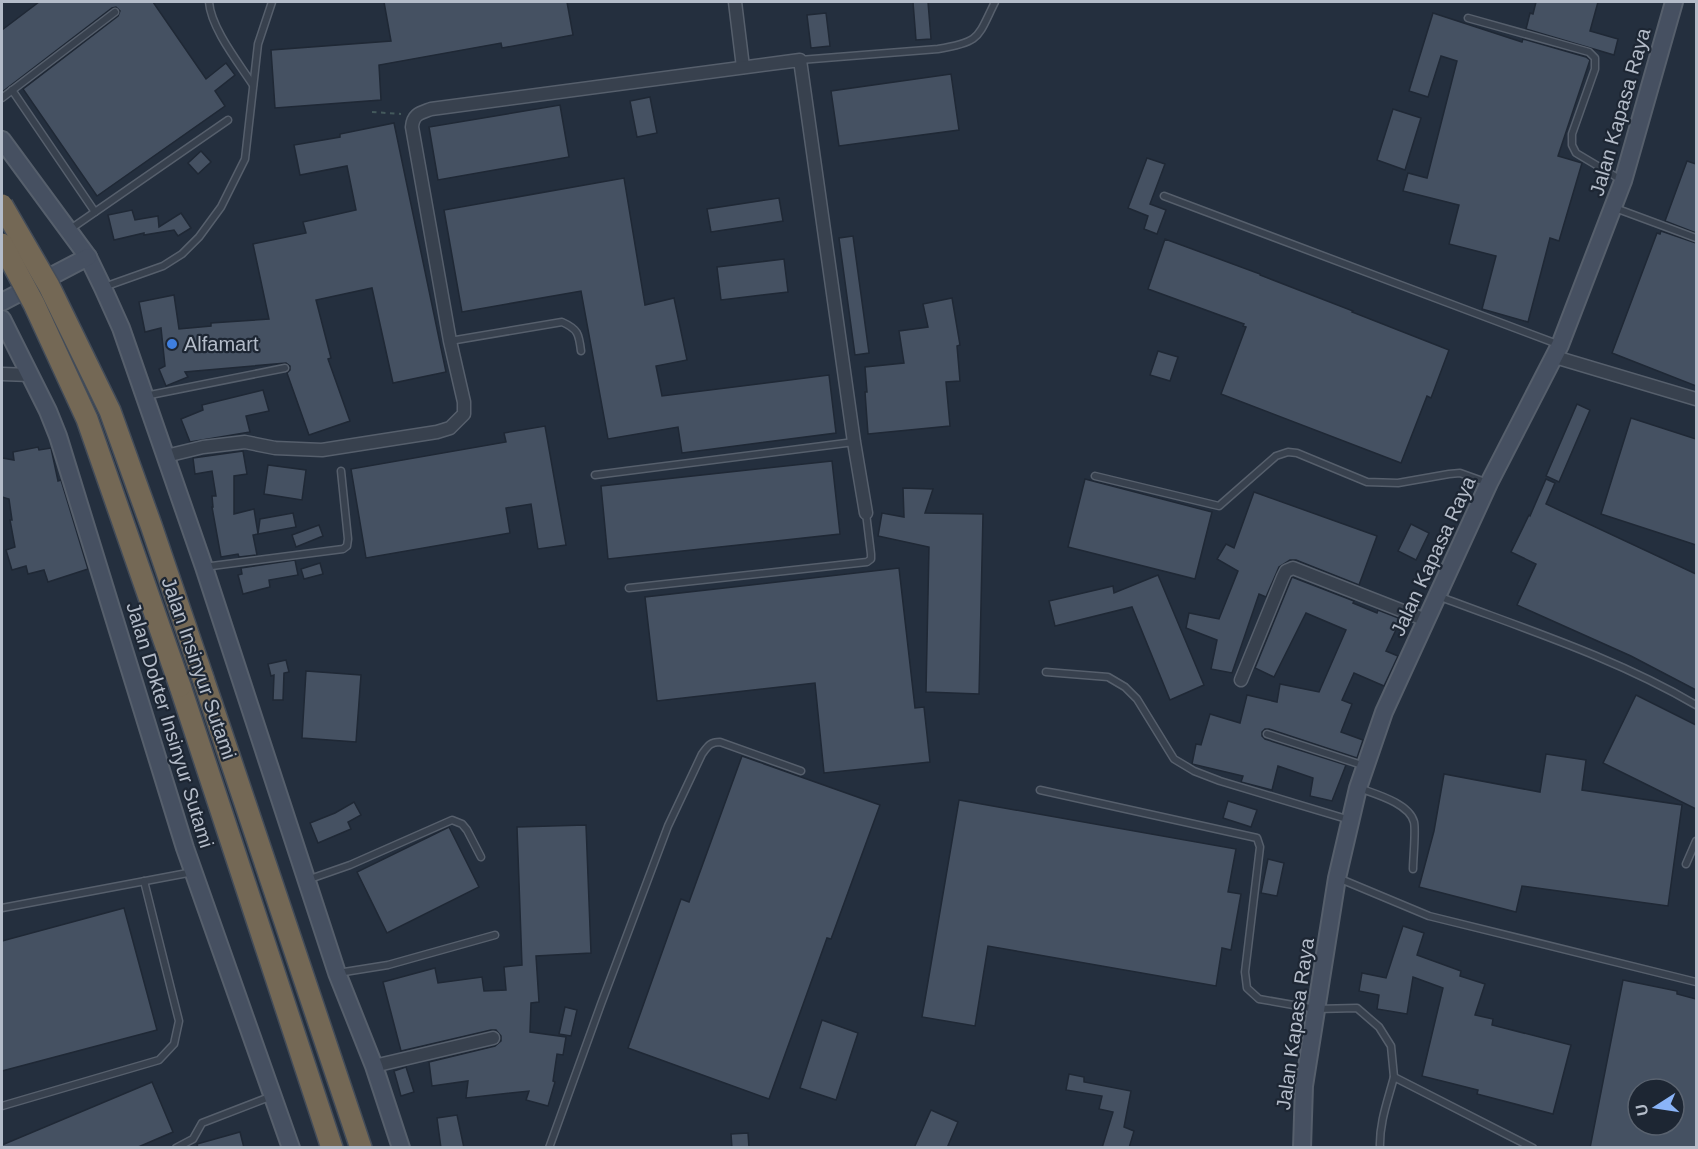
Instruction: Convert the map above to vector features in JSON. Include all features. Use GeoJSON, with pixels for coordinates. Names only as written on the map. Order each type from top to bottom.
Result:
{"type":"FeatureCollection","features":[{"type":"Feature","properties":{"kind":"highway","name":"Jalan Insinyur Sutami"},"geometry":{"type":"LineString","coordinates":[[2,205],[49,286],[110,411],[151,525],[361,1148]]}},
{"type":"Feature","properties":{"kind":"highway","name":"Jalan Insinyur Sutami"},"geometry":{"type":"LineString","coordinates":[[2,244],[34,304],[87,419],[180,686],[332,1148]]}},
{"type":"Feature","properties":{"kind":"street"},"geometry":{"type":"LineString","coordinates":[[735,2],[743,68]]}},
{"type":"Feature","properties":{"kind":"street","name":"Jalan Kapasa Raya"},"geometry":{"type":"LineString","coordinates":[[1302,1148],[1304,1086],[1337,878],[1358,788],[1384,712],[1426,620],[1489,483],[1558,351],[1623,181],[1674,2]]}},
{"type":"Feature","properties":{"kind":"street"},"geometry":{"type":"LineString","coordinates":[[166,456],[203,447],[245,442],[294,450],[322,450],[437,432],[450,428],[464,414],[464,402],[450,341],[412,127],[416,115],[431,109],[800,60],[866,513]]}},
{"type":"Feature","properties":{"kind":"street"},"geometry":{"type":"LineString","coordinates":[[2,140],[88,257],[121,328],[204,567],[337,973],[374,1066],[401,1148]]}},
{"type":"Feature","properties":{"kind":"street"},"geometry":{"type":"LineString","coordinates":[[2,302],[88,257]]}},
{"type":"Feature","properties":{"kind":"street","name":"Jalan Dokter Insinyur Sutami"},"geometry":{"type":"LineString","coordinates":[[2,319],[48,411],[68,465],[193,872],[291,1148]]}},
{"type":"Feature","properties":{"kind":"street"},"geometry":{"type":"LineString","coordinates":[[1558,351],[1696,399]]}},
{"type":"Feature","properties":{"kind":"street"},"geometry":{"type":"LineString","coordinates":[[2,374],[31,375]]}},
{"type":"Feature","properties":{"kind":"street"},"geometry":{"type":"LineString","coordinates":[[1241,680],[1283,577],[1293,568],[1426,620]]}},
{"type":"Feature","properties":{"kind":"street"},"geometry":{"type":"LineString","coordinates":[[374,1066],[493,1038]]}},
{"type":"Feature","properties":{"kind":"lane"},"geometry":{"type":"LineString","coordinates":[[210,2],[211,13],[217,28],[253,85]]}},
{"type":"Feature","properties":{"kind":"lane"},"geometry":{"type":"LineString","coordinates":[[103,288],[163,266],[182,254],[199,237],[221,207],[245,159],[258,44],[272,2]]}},
{"type":"Feature","properties":{"kind":"lane"},"geometry":{"type":"LineString","coordinates":[[800,60],[938,49],[961,45],[976,37],[995,2]]}},
{"type":"Feature","properties":{"kind":"lane"},"geometry":{"type":"LineString","coordinates":[[2,98],[115,12]]}},
{"type":"Feature","properties":{"kind":"lane"},"geometry":{"type":"LineString","coordinates":[[1468,18],[1589,52],[1595,58],[1595,69],[1572,134],[1572,145],[1576,153],[1623,181]]}},
{"type":"Feature","properties":{"kind":"lane"},"geometry":{"type":"LineString","coordinates":[[12,90],[95,212]]}},
{"type":"Feature","properties":{"kind":"lane"},"geometry":{"type":"LineString","coordinates":[[68,230],[228,120]]}},
{"type":"Feature","properties":{"kind":"lane"},"geometry":{"type":"LineString","coordinates":[[1164,196],[1558,351]]}},
{"type":"Feature","properties":{"kind":"lane"},"geometry":{"type":"LineString","coordinates":[[1614,207],[1696,238]]}},
{"type":"Feature","properties":{"kind":"lane"},"geometry":{"type":"LineString","coordinates":[[450,341],[562,322],[573,327],[579,336],[582,351]]}},
{"type":"Feature","properties":{"kind":"lane"},"geometry":{"type":"LineString","coordinates":[[145,396],[285,368]]}},
{"type":"Feature","properties":{"kind":"lane"},"geometry":{"type":"LineString","coordinates":[[595,475],[854,442]]}},
{"type":"Feature","properties":{"kind":"lane"},"geometry":{"type":"LineString","coordinates":[[1095,476],[1219,506],[1276,456],[1288,452],[1297,453],[1366,482],[1398,483],[1460,473],[1489,483]]}},
{"type":"Feature","properties":{"kind":"lane"},"geometry":{"type":"LineString","coordinates":[[204,567],[342,549],[347,546],[341,471]]}},
{"type":"Feature","properties":{"kind":"lane"},"geometry":{"type":"LineString","coordinates":[[629,588],[867,562],[871,559],[871,554],[866,513]]}},
{"type":"Feature","properties":{"kind":"lane"},"geometry":{"type":"LineString","coordinates":[[1437,596],[1619,666],[1696,705]]}},
{"type":"Feature","properties":{"kind":"lane"},"geometry":{"type":"LineString","coordinates":[[1046,672],[1108,677],[1125,687],[1137,699],[1174,759],[1194,771],[1351,820]]}},
{"type":"Feature","properties":{"kind":"lane"},"geometry":{"type":"LineString","coordinates":[[1268,734],[1366,766]]}},
{"type":"Feature","properties":{"kind":"lane"},"geometry":{"type":"LineString","coordinates":[[549,1148],[668,826],[702,754],[709,744],[720,742],[801,771]]}},
{"type":"Feature","properties":{"kind":"lane"},"geometry":{"type":"LineString","coordinates":[[1358,788],[1389,799],[1406,810],[1414,821],[1413,869]]}},
{"type":"Feature","properties":{"kind":"lane"},"geometry":{"type":"LineString","coordinates":[[1040,790],[1257,838],[1260,847],[1245,972],[1247,988],[1259,999],[1316,1009],[1357,1008],[1379,1027],[1391,1046],[1394,1077],[1382,1120],[1380,1148]]}},
{"type":"Feature","properties":{"kind":"lane"},"geometry":{"type":"LineString","coordinates":[[307,880],[350,866],[452,820],[462,824],[468,830],[481,857]]}},
{"type":"Feature","properties":{"kind":"lane"},"geometry":{"type":"LineString","coordinates":[[1686,864],[1696,841]]}},
{"type":"Feature","properties":{"kind":"lane"},"geometry":{"type":"LineString","coordinates":[[2,908],[193,872]]}},
{"type":"Feature","properties":{"kind":"lane"},"geometry":{"type":"LineString","coordinates":[[1337,878],[1429,916],[1696,982]]}},
{"type":"Feature","properties":{"kind":"lane"},"geometry":{"type":"LineString","coordinates":[[2,1106],[159,1060],[174,1044],[179,1021],[144,881]]}},
{"type":"Feature","properties":{"kind":"lane"},"geometry":{"type":"LineString","coordinates":[[337,973],[388,965],[495,935]]}},
{"type":"Feature","properties":{"kind":"lane"},"geometry":{"type":"LineString","coordinates":[[1394,1077],[1533,1148]]}},
{"type":"Feature","properties":{"kind":"lane"},"geometry":{"type":"LineString","coordinates":[[176,1148],[193,1139],[202,1123],[273,1096]]}},
{"type":"Feature","properties":{"kind":"path"},"geometry":{"type":"LineString","coordinates":[[372,112],[416,115]]}},
{"type":"Feature","properties":{"kind":"building"},"geometry":{"type":"Polygon","coordinates":[[[39,2],[153,2],[206,79],[226,63],[235,75],[215,91],[225,106],[97,196],[23,89],[118,16],[120,11],[116,7],[112,8],[2,92],[2,30],[39,2]]]}},
{"type":"Feature","properties":{"kind":"building"},"geometry":{"type":"Polygon","coordinates":[[[384,2],[567,2],[573,35],[502,48],[501,43],[379,65],[381,100],[275,108],[271,50],[391,41],[384,2]]]}},
{"type":"Feature","properties":{"kind":"building"},"geometry":{"type":"Polygon","coordinates":[[[913,2],[928,2],[931,39],[916,40],[913,2]]]}},
{"type":"Feature","properties":{"kind":"building"},"geometry":{"type":"Polygon","coordinates":[[[1536,2],[1598,2],[1590,31],[1618,39],[1614,55],[1526,29],[1530,13],[1533,14],[1536,2]]]}},
{"type":"Feature","properties":{"kind":"building"},"geometry":{"type":"Polygon","coordinates":[[[826,13],[830,46],[811,48],[807,15],[826,13]]]}},
{"type":"Feature","properties":{"kind":"building"},"geometry":{"type":"Polygon","coordinates":[[[1433,13],[1522,42],[1523,39],[1590,60],[1558,156],[1582,163],[1559,241],[1550,238],[1528,322],[1482,309],[1496,256],[1449,244],[1459,205],[1403,191],[1408,173],[1427,178],[1457,61],[1441,56],[1428,97],[1409,91],[1433,13]]]}},
{"type":"Feature","properties":{"kind":"building"},"geometry":{"type":"Polygon","coordinates":[[[951,74],[959,130],[839,146],[831,91],[951,74]]]}},
{"type":"Feature","properties":{"kind":"building"},"geometry":{"type":"Polygon","coordinates":[[[650,97],[657,133],[637,137],[630,101],[650,97]]]}},
{"type":"Feature","properties":{"kind":"building"},"geometry":{"type":"Polygon","coordinates":[[[560,105],[569,157],[438,180],[429,127],[560,105]]]}},
{"type":"Feature","properties":{"kind":"building"},"geometry":{"type":"Polygon","coordinates":[[[1393,109],[1421,118],[1405,170],[1377,160],[1393,109]]]}},
{"type":"Feature","properties":{"kind":"building"},"geometry":{"type":"Polygon","coordinates":[[[394,123],[446,372],[393,383],[372,288],[316,300],[331,358],[328,359],[350,421],[309,435],[287,373],[290,366],[286,363],[185,372],[188,377],[166,386],[159,369],[165,366],[161,328],[145,332],[139,302],[174,295],[179,329],[211,326],[211,323],[269,319],[253,244],[306,233],[303,222],[356,210],[347,166],[300,175],[294,145],[340,137],[340,134],[394,123]]]}},
{"type":"Feature","properties":{"kind":"building"},"geometry":{"type":"Polygon","coordinates":[[[201,151],[211,162],[198,174],[188,163],[201,151]]]}},
{"type":"Feature","properties":{"kind":"building"},"geometry":{"type":"Polygon","coordinates":[[[1147,158],[1165,164],[1150,204],[1166,210],[1157,234],[1144,229],[1148,216],[1128,208],[1147,158]]]}},
{"type":"Feature","properties":{"kind":"building"},"geometry":{"type":"Polygon","coordinates":[[[1687,161],[1696,164],[1696,233],[1665,221],[1687,161]]]}},
{"type":"Feature","properties":{"kind":"building"},"geometry":{"type":"Polygon","coordinates":[[[624,178],[645,305],[674,298],[687,360],[656,366],[662,396],[829,375],[836,433],[682,453],[678,427],[608,439],[581,291],[462,312],[444,210],[624,178]]]}},
{"type":"Feature","properties":{"kind":"building"},"geometry":{"type":"Polygon","coordinates":[[[779,198],[783,221],[711,232],[707,209],[779,198]]]}},
{"type":"Feature","properties":{"kind":"building"},"geometry":{"type":"Polygon","coordinates":[[[132,210],[135,220],[158,216],[159,227],[181,213],[191,228],[178,236],[174,230],[144,235],[144,233],[114,240],[108,215],[132,210]]]}},
{"type":"Feature","properties":{"kind":"building"},"geometry":{"type":"Polygon","coordinates":[[[1661,231],[1696,243],[1696,386],[1612,353],[1657,233],[1660,234],[1661,231]]]}},
{"type":"Feature","properties":{"kind":"building"},"geometry":{"type":"Polygon","coordinates":[[[853,236],[869,353],[855,355],[839,238],[853,236]]]}},
{"type":"Feature","properties":{"kind":"building"},"geometry":{"type":"Polygon","coordinates":[[[1165,239],[1260,274],[1449,350],[1431,398],[1427,396],[1401,463],[1221,394],[1246,327],[1243,326],[1244,324],[1148,289],[1165,239]]]}},
{"type":"Feature","properties":{"kind":"building"},"geometry":{"type":"Polygon","coordinates":[[[784,259],[788,292],[721,300],[717,267],[784,259]]]}},
{"type":"Feature","properties":{"kind":"building"},"geometry":{"type":"Polygon","coordinates":[[[952,298],[960,345],[957,346],[960,381],[946,382],[950,426],[868,434],[865,367],[904,363],[899,331],[928,327],[923,304],[952,298]]]}},
{"type":"Feature","properties":{"kind":"building"},"geometry":{"type":"Polygon","coordinates":[[[1158,351],[1178,357],[1170,381],[1150,375],[1158,351]]]}},
{"type":"Feature","properties":{"kind":"building"},"geometry":{"type":"Polygon","coordinates":[[[263,390],[269,411],[246,416],[250,432],[190,442],[181,419],[203,410],[202,405],[263,390]]]}},
{"type":"Feature","properties":{"kind":"building"},"geometry":{"type":"Polygon","coordinates":[[[1577,404],[1590,410],[1559,482],[1546,476],[1577,404]]]}},
{"type":"Feature","properties":{"kind":"building"},"geometry":{"type":"Polygon","coordinates":[[[1631,418],[1696,439],[1696,545],[1601,514],[1631,418]]]}},
{"type":"Feature","properties":{"kind":"building"},"geometry":{"type":"Polygon","coordinates":[[[545,426],[566,545],[538,549],[531,504],[506,508],[510,533],[366,558],[351,469],[506,442],[504,433],[545,426]]]}},
{"type":"Feature","properties":{"kind":"building"},"geometry":{"type":"Polygon","coordinates":[[[38,447],[39,450],[51,448],[58,481],[61,480],[88,569],[48,582],[44,570],[28,574],[26,566],[12,570],[6,550],[15,547],[10,520],[12,520],[9,499],[2,497],[2,458],[14,460],[13,452],[38,447]]]}},
{"type":"Feature","properties":{"kind":"building"},"geometry":{"type":"Polygon","coordinates":[[[243,451],[247,474],[234,476],[234,514],[254,509],[258,534],[253,535],[257,555],[239,557],[238,554],[221,557],[212,507],[212,496],[216,496],[212,471],[195,474],[193,458],[243,451]]]}},
{"type":"Feature","properties":{"kind":"building"},"geometry":{"type":"Polygon","coordinates":[[[832,461],[840,534],[608,559],[601,486],[832,461]]]}},
{"type":"Feature","properties":{"kind":"building"},"geometry":{"type":"Polygon","coordinates":[[[268,465],[306,470],[302,500],[264,494],[268,465]]]}},
{"type":"Feature","properties":{"kind":"building"},"geometry":{"type":"Polygon","coordinates":[[[1085,479],[1212,512],[1195,579],[1068,547],[1085,479]]]}},
{"type":"Feature","properties":{"kind":"building"},"geometry":{"type":"Polygon","coordinates":[[[1546,479],[1555,483],[1546,504],[1696,574],[1696,690],[1631,656],[1517,605],[1536,564],[1511,552],[1546,479]]]}},
{"type":"Feature","properties":{"kind":"building"},"geometry":{"type":"Polygon","coordinates":[[[903,488],[933,489],[925,513],[983,514],[979,694],[926,692],[929,547],[878,536],[882,513],[904,517],[903,488]]]}},
{"type":"Feature","properties":{"kind":"building"},"geometry":{"type":"Polygon","coordinates":[[[1254,492],[1377,536],[1359,585],[1296,560],[1290,560],[1279,567],[1266,597],[1259,594],[1232,673],[1211,669],[1217,640],[1186,628],[1189,613],[1219,619],[1238,571],[1217,559],[1226,544],[1234,548],[1254,492]]]}},
{"type":"Feature","properties":{"kind":"building"},"geometry":{"type":"Polygon","coordinates":[[[293,513],[296,527],[258,534],[260,519],[293,513]]]}},
{"type":"Feature","properties":{"kind":"building"},"geometry":{"type":"Polygon","coordinates":[[[1411,524],[1429,533],[1416,560],[1398,551],[1411,524]]]}},
{"type":"Feature","properties":{"kind":"building"},"geometry":{"type":"Polygon","coordinates":[[[319,525],[323,536],[296,547],[292,535],[319,525]]]}},
{"type":"Feature","properties":{"kind":"building"},"geometry":{"type":"Polygon","coordinates":[[[295,560],[298,575],[269,580],[270,587],[243,594],[238,575],[242,574],[241,568],[295,560]]]}},
{"type":"Feature","properties":{"kind":"building"},"geometry":{"type":"Polygon","coordinates":[[[320,563],[323,574],[304,579],[301,569],[320,563]]]}},
{"type":"Feature","properties":{"kind":"building"},"geometry":{"type":"Polygon","coordinates":[[[899,568],[915,708],[924,707],[930,762],[824,773],[815,683],[657,701],[645,597],[899,568]]]}},
{"type":"Feature","properties":{"kind":"building"},"geometry":{"type":"Polygon","coordinates":[[[1158,575],[1204,685],[1170,700],[1132,607],[1055,626],[1049,601],[1113,586],[1114,593],[1158,575]]]}},
{"type":"Feature","properties":{"kind":"building"},"geometry":{"type":"Polygon","coordinates":[[[1292,577],[1354,601],[1353,603],[1377,613],[1378,610],[1401,619],[1386,651],[1398,656],[1384,686],[1354,673],[1342,700],[1352,704],[1341,732],[1363,740],[1357,758],[1269,729],[1262,732],[1265,739],[1346,765],[1332,801],[1310,796],[1313,778],[1278,766],[1272,790],[1241,782],[1243,776],[1192,764],[1196,744],[1201,745],[1210,714],[1240,723],[1247,695],[1277,702],[1280,684],[1319,692],[1346,630],[1306,613],[1274,677],[1255,668],[1292,577]]]}},
{"type":"Feature","properties":{"kind":"building"},"geometry":{"type":"Polygon","coordinates":[[[286,660],[289,672],[284,673],[283,700],[273,700],[274,675],[271,676],[268,664],[286,660]]]}},
{"type":"Feature","properties":{"kind":"building"},"geometry":{"type":"Polygon","coordinates":[[[306,671],[361,675],[356,742],[302,738],[306,671]]]}},
{"type":"Feature","properties":{"kind":"building"},"geometry":{"type":"Polygon","coordinates":[[[1636,695],[1696,725],[1696,809],[1603,763],[1636,695]]]}},
{"type":"Feature","properties":{"kind":"building"},"geometry":{"type":"Polygon","coordinates":[[[1546,754],[1586,760],[1582,790],[1682,805],[1668,906],[1522,886],[1516,912],[1419,887],[1434,831],[1444,774],[1540,792],[1546,754]]]}},
{"type":"Feature","properties":{"kind":"building"},"geometry":{"type":"Polygon","coordinates":[[[742,756],[880,805],[831,939],[827,938],[769,1099],[628,1048],[681,899],[689,902],[742,756]]]}},
{"type":"Feature","properties":{"kind":"building"},"geometry":{"type":"Polygon","coordinates":[[[959,800],[1236,849],[1228,892],[1241,894],[1231,950],[1222,948],[1216,986],[988,946],[975,1026],[922,1017],[959,800]]]}},
{"type":"Feature","properties":{"kind":"building"},"geometry":{"type":"Polygon","coordinates":[[[1228,801],[1257,810],[1251,827],[1223,818],[1228,801]]]}},
{"type":"Feature","properties":{"kind":"building"},"geometry":{"type":"Polygon","coordinates":[[[354,802],[361,815],[348,822],[351,829],[318,843],[310,823],[354,802]]]}},
{"type":"Feature","properties":{"kind":"building"},"geometry":{"type":"Polygon","coordinates":[[[586,825],[591,953],[536,956],[539,1002],[531,1003],[530,1032],[566,1037],[563,1055],[557,1054],[553,1081],[555,1082],[548,1106],[526,1100],[529,1091],[466,1098],[468,1081],[432,1086],[429,1062],[495,1046],[501,1041],[501,1036],[496,1030],[491,1030],[401,1051],[383,982],[435,968],[438,983],[482,977],[484,991],[506,990],[504,967],[522,965],[517,827],[586,825]]]}},
{"type":"Feature","properties":{"kind":"building"},"geometry":{"type":"Polygon","coordinates":[[[449,827],[479,887],[387,933],[357,872],[449,827]]]}},
{"type":"Feature","properties":{"kind":"building"},"geometry":{"type":"Polygon","coordinates":[[[1268,859],[1284,863],[1277,896],[1261,893],[1268,859]]]}},
{"type":"Feature","properties":{"kind":"building"},"geometry":{"type":"Polygon","coordinates":[[[124,908],[157,1030],[2,1071],[2,941],[124,908]]]}},
{"type":"Feature","properties":{"kind":"building"},"geometry":{"type":"Polygon","coordinates":[[[1403,926],[1424,933],[1417,955],[1461,971],[1460,976],[1485,984],[1475,1015],[1493,1019],[1492,1025],[1571,1045],[1553,1114],[1477,1094],[1478,1090],[1422,1076],[1443,988],[1413,977],[1407,1014],[1377,1009],[1379,995],[1359,991],[1362,973],[1386,978],[1403,926]]]}},
{"type":"Feature","properties":{"kind":"building"},"geometry":{"type":"Polygon","coordinates":[[[1623,980],[1677,991],[1677,994],[1696,999],[1696,1148],[1590,1148],[1623,980]]]}},
{"type":"Feature","properties":{"kind":"building"},"geometry":{"type":"Polygon","coordinates":[[[565,1007],[577,1010],[571,1036],[559,1034],[565,1007]]]}},
{"type":"Feature","properties":{"kind":"building"},"geometry":{"type":"Polygon","coordinates":[[[822,1020],[858,1033],[836,1100],[800,1088],[822,1020]]]}},
{"type":"Feature","properties":{"kind":"building"},"geometry":{"type":"Polygon","coordinates":[[[406,1067],[414,1092],[401,1096],[394,1071],[406,1067]]]}},
{"type":"Feature","properties":{"kind":"building"},"geometry":{"type":"Polygon","coordinates":[[[1069,1074],[1084,1077],[1084,1082],[1131,1091],[1124,1127],[1134,1131],[1129,1148],[1102,1148],[1113,1112],[1099,1109],[1102,1096],[1066,1090],[1069,1074]]]}},
{"type":"Feature","properties":{"kind":"building"},"geometry":{"type":"Polygon","coordinates":[[[152,1082],[173,1132],[136,1148],[2,1148],[2,1145],[152,1082]]]}},
{"type":"Feature","properties":{"kind":"building"},"geometry":{"type":"Polygon","coordinates":[[[931,1110],[958,1122],[947,1148],[914,1148],[931,1110]]]}},
{"type":"Feature","properties":{"kind":"building"},"geometry":{"type":"Polygon","coordinates":[[[457,1115],[464,1148],[441,1148],[437,1118],[457,1115]]]}},
{"type":"Feature","properties":{"kind":"building"},"geometry":{"type":"Polygon","coordinates":[[[240,1132],[244,1148],[198,1148],[197,1144],[240,1132]]]}},
{"type":"Feature","properties":{"kind":"building"},"geometry":{"type":"Polygon","coordinates":[[[748,1133],[749,1148],[732,1148],[731,1134],[748,1133]]]}},
{"type":"Feature","properties":{"kind":"place","name":"Alfamart"},"geometry":{"type":"Point","coordinates":[172,344]}}]}
